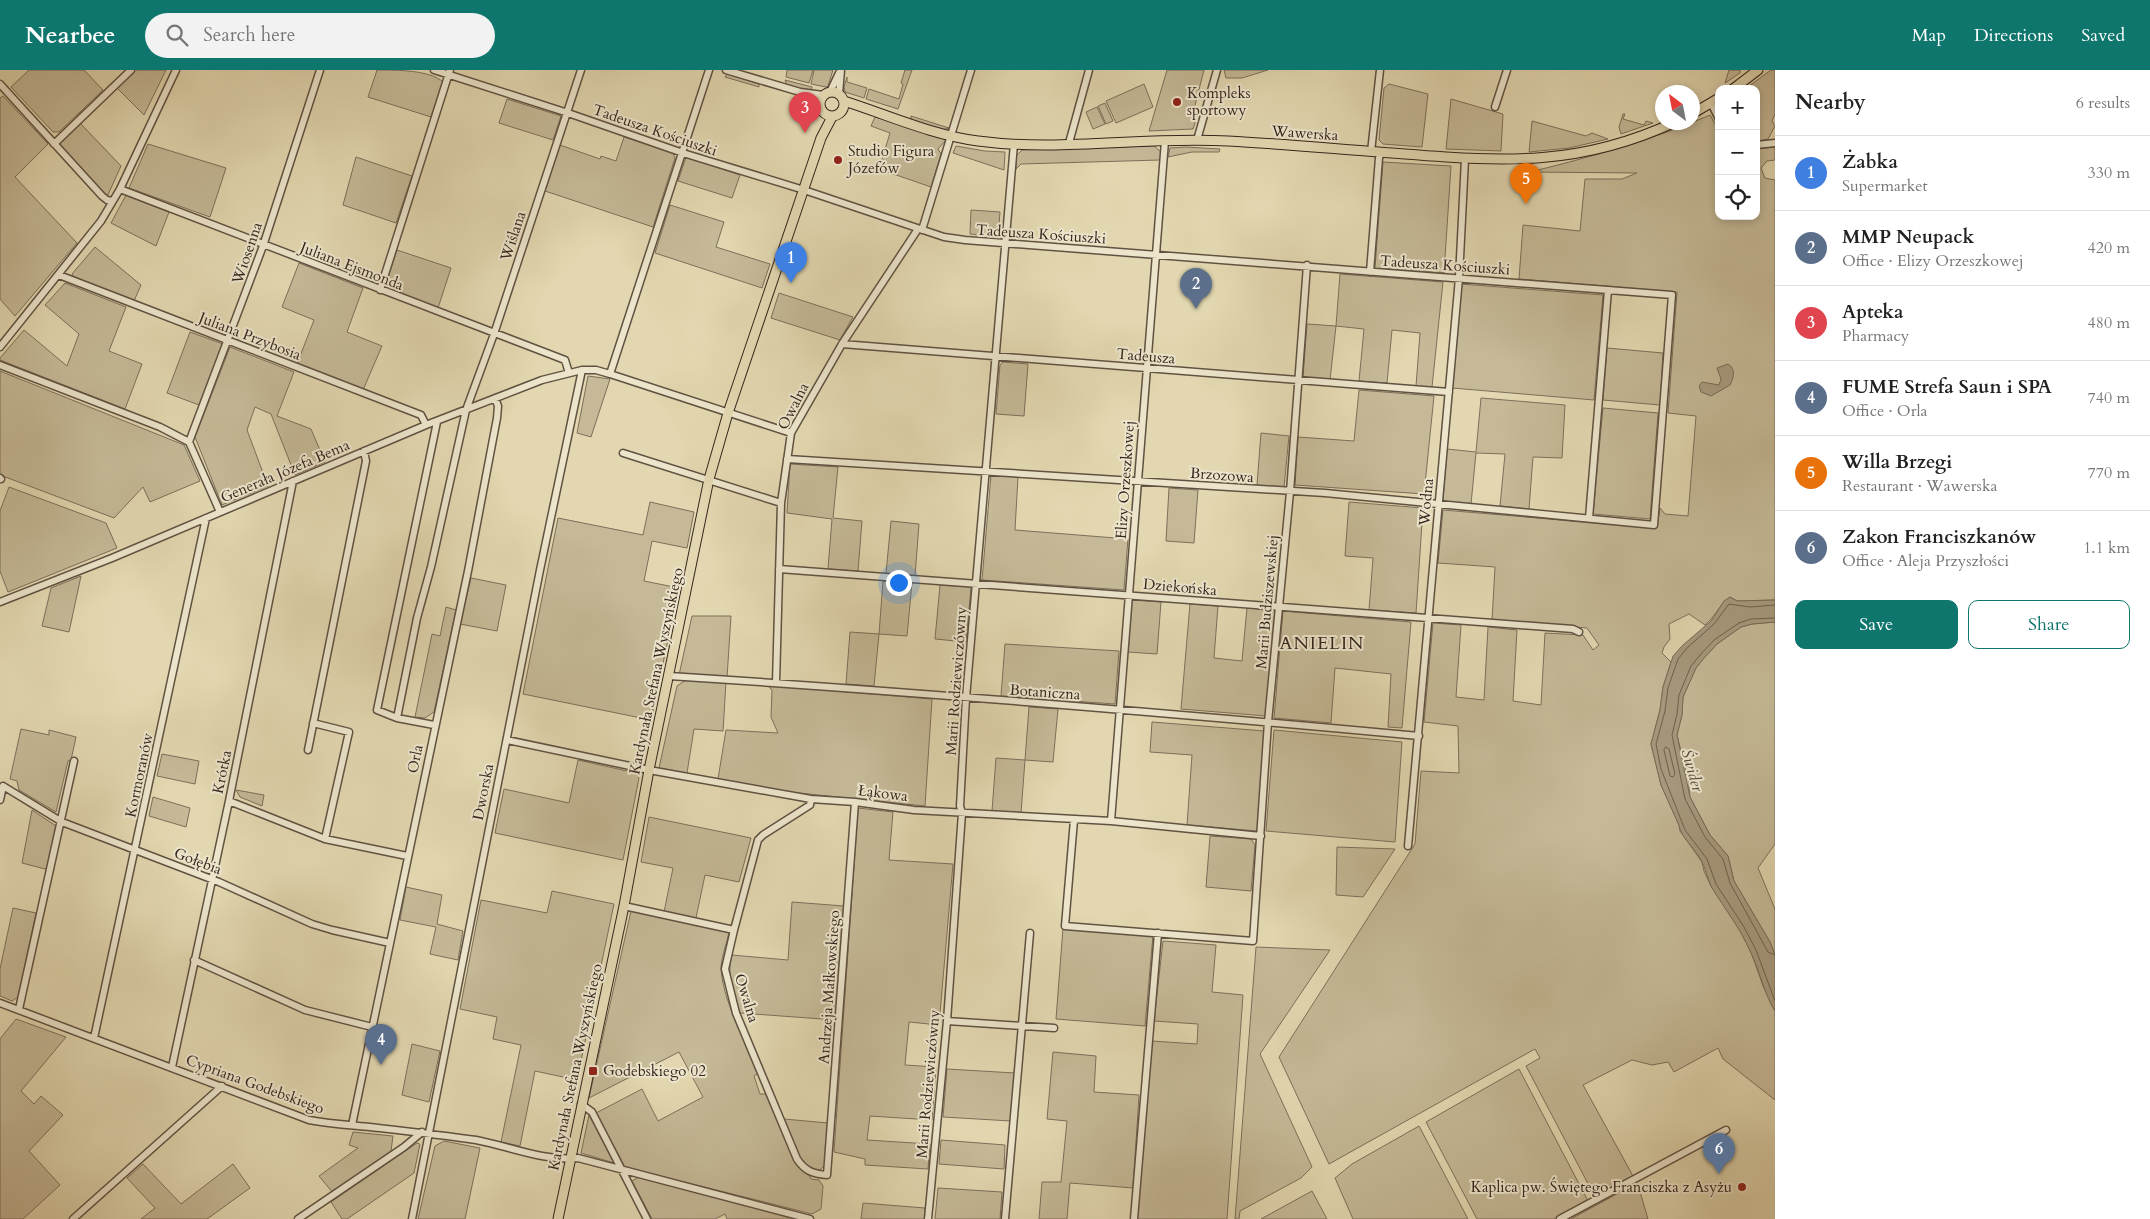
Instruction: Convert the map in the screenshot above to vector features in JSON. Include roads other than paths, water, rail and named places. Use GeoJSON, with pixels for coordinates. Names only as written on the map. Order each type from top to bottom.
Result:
{"type":"FeatureCollection","features":[{"type":"Feature","properties":{"kind":"main road"},"geometry":{"type":"LineString","coordinates":[[1738,85],[1758,70]]}},
{"type":"Feature","properties":{"kind":"main road"},"geometry":{"type":"LineString","coordinates":[[825,111],[840,114],[842,111],[834,96]]}},
{"type":"Feature","properties":{"kind":"main road","name":"Wawerska"},"geometry":{"type":"LineString","coordinates":[[834,96],[870,111],[951,135],[976,141],[1014,144],[1197,140],[1465,159],[1524,160],[1569,156],[1612,146],[1655,130]]}},
{"type":"Feature","properties":{"kind":"main road","name":"Kardynała Stefana Wyszyńskiego"},"geometry":{"type":"LineString","coordinates":[[558,1219],[624,906],[649,770],[709,479],[728,413],[821,138],[825,111],[834,96]]}},
{"type":"Feature","properties":{"kind":"main road"},"geometry":{"type":"LineString","coordinates":[[1700,109],[1715,101]]}},
{"type":"Feature","properties":{"kind":"main road","name":"Wawerska"},"geometry":{"type":"LineString","coordinates":[[842,111],[870,111]]}},
{"type":"Feature","properties":{"kind":"street"},"geometry":{"type":"LineString","coordinates":[[54,144],[131,70]]}},
{"type":"Feature","properties":{"kind":"street"},"geometry":{"type":"LineString","coordinates":[[0,346],[102,221],[120,189],[176,70]]}},
{"type":"Feature","properties":{"kind":"street","name":"Wiosenna"},"geometry":{"type":"LineString","coordinates":[[189,442],[264,246],[320,70]]}},
{"type":"Feature","properties":{"kind":"street","name":"Tadeusza Kościuszki"},"geometry":{"type":"LineString","coordinates":[[434,70],[449,72],[682,153],[804,190],[944,237],[1672,295],[1654,525]]}},
{"type":"Feature","properties":{"kind":"street","name":"Wiślana"},"geometry":{"type":"LineString","coordinates":[[397,718],[466,410],[494,334],[581,70]]}},
{"type":"Feature","properties":{"kind":"street"},"geometry":{"type":"LineString","coordinates":[[610,374],[710,70]]}},
{"type":"Feature","properties":{"kind":"street","name":"Wawerska"},"geometry":{"type":"LineString","coordinates":[[726,70],[800,92],[834,96]]}},
{"type":"Feature","properties":{"kind":"street"},"geometry":{"type":"LineString","coordinates":[[834,96],[841,70]]}},
{"type":"Feature","properties":{"kind":"street","name":"Owalna"},"geometry":{"type":"LineString","coordinates":[[776,683],[781,503],[791,433],[842,344],[920,230],[971,70]]}},
{"type":"Feature","properties":{"kind":"street"},"geometry":{"type":"LineString","coordinates":[[1069,143],[1090,70]]}},
{"type":"Feature","properties":{"kind":"street"},"geometry":{"type":"LineString","coordinates":[[1197,140],[1217,70]]}},
{"type":"Feature","properties":{"kind":"street"},"geometry":{"type":"LineString","coordinates":[[1370,272],[1379,158],[1376,152],[1380,70]]}},
{"type":"Feature","properties":{"kind":"street"},"geometry":{"type":"LineString","coordinates":[[1494,107],[1507,70]]}},
{"type":"Feature","properties":{"kind":"street"},"geometry":{"type":"LineString","coordinates":[[380,290],[449,72]]}},
{"type":"Feature","properties":{"kind":"street"},"geometry":{"type":"LineString","coordinates":[[0,84],[102,196],[112,201]]}},
{"type":"Feature","properties":{"kind":"street","name":"Wawerska"},"geometry":{"type":"LineString","coordinates":[[800,92],[825,111]]}},
{"type":"Feature","properties":{"kind":"street","name":"Elizy Orzeszkowej"},"geometry":{"type":"LineString","coordinates":[[1111,821],[1165,141]]}},
{"type":"Feature","properties":{"kind":"street"},"geometry":{"type":"LineString","coordinates":[[1760,145],[1775,143]]}},
{"type":"Feature","properties":{"kind":"street","name":"Marii Rodziewiczówny"},"geometry":{"type":"LineString","coordinates":[[928,1219],[947,1021],[962,813],[960,806],[966,698],[1014,144]]}},
{"type":"Feature","properties":{"kind":"street","name":"Wodna"},"geometry":{"type":"LineString","coordinates":[[1408,846],[1459,278],[1465,159]]}},
{"type":"Feature","properties":{"kind":"street","name":"Juliana Ejsmonda"},"geometry":{"type":"LineString","coordinates":[[120,189],[564,360],[569,372]]}},
{"type":"Feature","properties":{"kind":"street","name":"Marii Budziszewskiej"},"geometry":{"type":"LineString","coordinates":[[1158,933],[1253,941],[1268,722],[1290,492],[1306,265]]}},
{"type":"Feature","properties":{"kind":"street","name":"Juliana Przybosia"},"geometry":{"type":"LineString","coordinates":[[59,276],[421,415],[426,425]]}},
{"type":"Feature","properties":{"kind":"street"},"geometry":{"type":"LineString","coordinates":[[1589,518],[1608,290]]}},
{"type":"Feature","properties":{"kind":"street","name":"Tadeusza"},"geometry":{"type":"LineString","coordinates":[[842,344],[1298,382],[1448,392]]}},
{"type":"Feature","properties":{"kind":"street"},"geometry":{"type":"LineString","coordinates":[[0,365],[160,426],[189,442],[220,512]]}},
{"type":"Feature","properties":{"kind":"street"},"geometry":{"type":"LineString","coordinates":[[582,370],[596,370],[610,374],[791,433]]}},
{"type":"Feature","properties":{"kind":"street","name":"Generała Józefa Bema"},"geometry":{"type":"LineString","coordinates":[[0,602],[426,425],[542,380],[582,370]]}},
{"type":"Feature","properties":{"kind":"street","name":"Dworska"},"geometry":{"type":"LineString","coordinates":[[412,1219],[506,740],[582,370]]}},
{"type":"Feature","properties":{"kind":"street","name":"Orla"},"geometry":{"type":"LineString","coordinates":[[352,1125],[497,418],[498,406],[495,398]]}},
{"type":"Feature","properties":{"kind":"street"},"geometry":{"type":"LineString","coordinates":[[434,725],[397,718],[377,710],[437,422]]}},
{"type":"Feature","properties":{"kind":"street"},"geometry":{"type":"LineString","coordinates":[[308,750],[366,462],[364,451]]}},
{"type":"Feature","properties":{"kind":"street"},"geometry":{"type":"LineString","coordinates":[[623,453],[781,503]]}},
{"type":"Feature","properties":{"kind":"street","name":"Brzozowa"},"geometry":{"type":"LineString","coordinates":[[787,459],[1290,492],[1325,492],[1438,505],[1654,525]]}},
{"type":"Feature","properties":{"kind":"street","name":"Krótka"},"geometry":{"type":"LineString","coordinates":[[172,1067],[229,802],[293,481]]}},
{"type":"Feature","properties":{"kind":"street","name":"Kormoranów"},"geometry":{"type":"LineString","coordinates":[[94,1038],[206,518]]}},
{"type":"Feature","properties":{"kind":"street","name":"Dziekońska"},"geometry":{"type":"LineString","coordinates":[[779,569],[1573,629],[1579,632]]}},
{"type":"Feature","properties":{"kind":"street","name":"Botaniczna"},"geometry":{"type":"LineString","coordinates":[[669,676],[1120,710],[1419,736]]}},
{"type":"Feature","properties":{"kind":"street"},"geometry":{"type":"LineString","coordinates":[[313,723],[349,732],[325,839]]}},
{"type":"Feature","properties":{"kind":"street","name":"Łąkowa"},"geometry":{"type":"LineString","coordinates":[[506,740],[649,770],[811,799],[855,802],[914,810],[1111,821],[1261,836]]}},
{"type":"Feature","properties":{"kind":"street"},"geometry":{"type":"LineString","coordinates":[[19,1009],[62,822],[74,760]]}},
{"type":"Feature","properties":{"kind":"street","name":"Gołębia"},"geometry":{"type":"LineString","coordinates":[[0,800],[3,786],[62,822],[211,880],[312,924],[390,943]]}},
{"type":"Feature","properties":{"kind":"street","name":"Owalna"},"geometry":{"type":"LineString","coordinates":[[811,799],[810,805],[763,834],[758,840],[725,969],[736,1013],[797,1159],[803,1168],[810,1172],[827,1175]]}},
{"type":"Feature","properties":{"kind":"street"},"geometry":{"type":"LineString","coordinates":[[229,802],[325,839],[407,856]]}},
{"type":"Feature","properties":{"kind":"street","name":"Andrzeja Małkowskiego"},"geometry":{"type":"LineString","coordinates":[[827,1175],[855,802]]}},
{"type":"Feature","properties":{"kind":"street"},"geometry":{"type":"LineString","coordinates":[[1074,820],[1065,926],[1158,933],[1134,1219]]}},
{"type":"Feature","properties":{"kind":"street"},"geometry":{"type":"LineString","coordinates":[[624,906],[734,930]]}},
{"type":"Feature","properties":{"kind":"street"},"geometry":{"type":"LineString","coordinates":[[1005,1219],[1030,932]]}},
{"type":"Feature","properties":{"kind":"street"},"geometry":{"type":"LineString","coordinates":[[194,960],[305,1010],[372,1027]]}},
{"type":"Feature","properties":{"kind":"street","name":"Cypriana Godebskiego"},"geometry":{"type":"LineString","coordinates":[[0,1003],[309,1120],[337,1126],[352,1125],[422,1132],[570,1159],[578,1158],[810,1219]]}},
{"type":"Feature","properties":{"kind":"street"},"geometry":{"type":"LineString","coordinates":[[947,1021],[1054,1028]]}},
{"type":"Feature","properties":{"kind":"street"},"geometry":{"type":"LineString","coordinates":[[73,1219],[222,1086]]}},
{"type":"Feature","properties":{"kind":"street"},"geometry":{"type":"LineString","coordinates":[[581,1104],[592,1112],[647,1219]]}},
{"type":"Feature","properties":{"kind":"street"},"geometry":{"type":"LineString","coordinates":[[1560,1219],[1726,1130]]}},
{"type":"Feature","properties":{"kind":"street"},"geometry":{"type":"LineString","coordinates":[[298,1219],[404,1147],[422,1132]]}},
{"type":"Feature","properties":{"kind":"water"},"geometry":{"type":"Polygon","coordinates":[[[1728,364],[1734,373],[1730,385],[1711,396],[1701,392],[1699,386],[1702,382],[1719,385],[1721,379],[1717,368],[1728,364]]]}},
{"type":"Feature","properties":{"kind":"water"},"geometry":{"type":"Polygon","coordinates":[[[1730,597],[1737,601],[1775,600],[1775,622],[1741,627],[1717,644],[1704,658],[1696,668],[1683,697],[1682,715],[1677,735],[1690,797],[1710,835],[1728,856],[1734,881],[1770,942],[1775,955],[1775,1011],[1746,943],[1712,888],[1701,860],[1680,830],[1661,785],[1651,744],[1660,710],[1663,687],[1673,656],[1711,621],[1724,601],[1730,597]]]}},
{"type":"Feature","properties":{"kind":"place","name":"Kompleks sportowy"},"geometry":{"type":"Point","coordinates":[1177,102]}},
{"type":"Feature","properties":{"kind":"place","name":"Apteka"},"geometry":{"type":"Point","coordinates":[805,133]}},
{"type":"Feature","properties":{"kind":"place","name":"Studio Figura Józefów"},"geometry":{"type":"Point","coordinates":[838,160]}},
{"type":"Feature","properties":{"kind":"place","name":"Willa Brzegi"},"geometry":{"type":"Point","coordinates":[1526,204]}},
{"type":"Feature","properties":{"kind":"place","name":"Żabka"},"geometry":{"type":"Point","coordinates":[791,283]}},
{"type":"Feature","properties":{"kind":"place","name":"MMP Neupack"},"geometry":{"type":"Point","coordinates":[1196,309]}},
{"type":"Feature","properties":{"kind":"place","name":"FUME Strefa Saun i SPA"},"geometry":{"type":"Point","coordinates":[381,1065]}},
{"type":"Feature","properties":{"kind":"place","name":"Godebskiego 02"},"geometry":{"type":"Point","coordinates":[593,1071]}},
{"type":"Feature","properties":{"kind":"place","name":"Zakon Franciszkanów"},"geometry":{"type":"Point","coordinates":[1719,1174]}},
{"type":"Feature","properties":{"kind":"place","name":"Kaplica pw. Świętego Franciszka z Asyżu"},"geometry":{"type":"Point","coordinates":[1742,1187]}},
{"type":"Feature","properties":{"kind":"district","name":"ANIELIN"},"geometry":{"type":"Point","coordinates":[1322,643]}},
{"type":"Feature","properties":{"kind":"water label","name":"Świder"},"geometry":{"type":"Point","coordinates":[1693,770]}}]}
